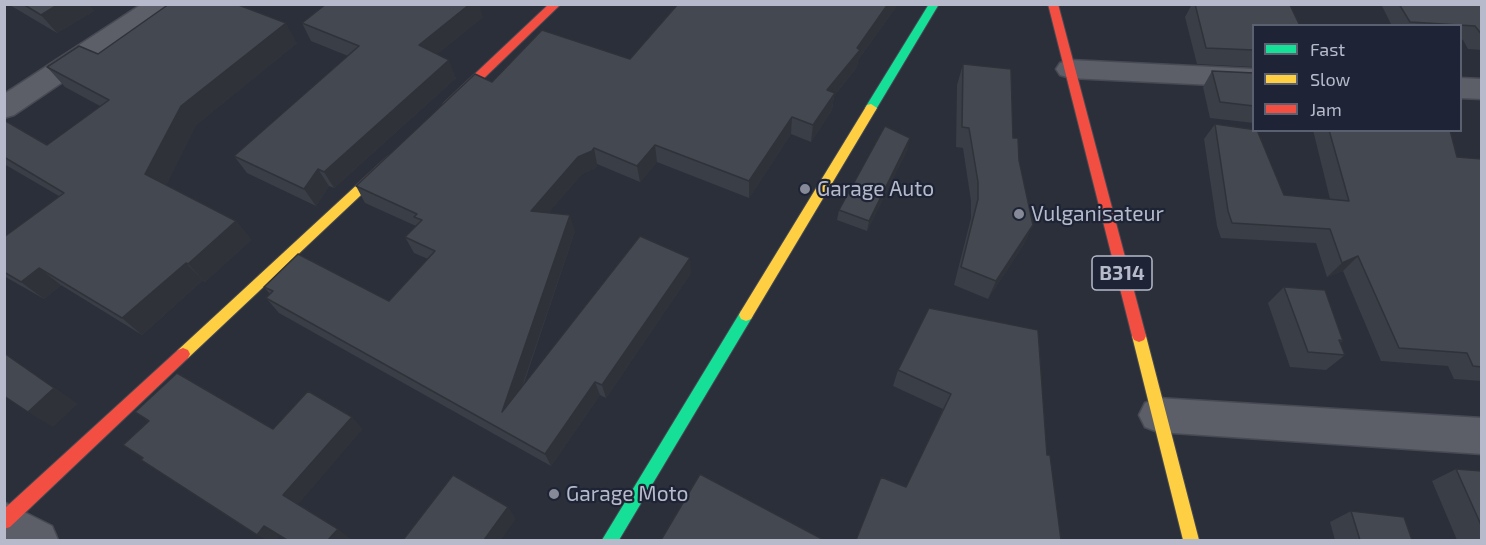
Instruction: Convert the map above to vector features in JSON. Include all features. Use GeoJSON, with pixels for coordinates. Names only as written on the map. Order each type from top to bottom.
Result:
{"type":"FeatureCollection","features":[{"type":"Feature","properties":{"kind":"street"},"geometry":{"type":"LineString","coordinates":[[4,108],[160,4]]}},
{"type":"Feature","properties":{"kind":"street"},"geometry":{"type":"LineString","coordinates":[[434,119],[556,4]]}},
{"type":"Feature","properties":{"kind":"street"},"geometry":{"type":"LineString","coordinates":[[610,540],[934,4]]}},
{"type":"Feature","properties":{"kind":"street","name":"B314"},"geometry":{"type":"LineString","coordinates":[[1053,4],[1191,540]]}},
{"type":"Feature","properties":{"kind":"street"},"geometry":{"type":"LineString","coordinates":[[1070,69],[1252,78]]}},
{"type":"Feature","properties":{"kind":"street"},"geometry":{"type":"LineString","coordinates":[[1462,87],[1482,88]]}},
{"type":"Feature","properties":{"kind":"street"},"geometry":{"type":"LineString","coordinates":[[38,540],[4,522],[398,152]]}},
{"type":"Feature","properties":{"kind":"street"},"geometry":{"type":"LineString","coordinates":[[1158,415],[1482,436]]}},
{"type":"Feature","properties":{"kind":"building"},"geometry":{"type":"Polygon","coordinates":[[[23,4],[59,4],[41,15],[23,4]]]}},
{"type":"Feature","properties":{"kind":"building"},"geometry":{"type":"Polygon","coordinates":[[[169,4],[236,4],[286,23],[181,106],[145,174],[236,221],[122,318],[39,268],[21,282],[4,272],[4,237],[64,193],[4,157],[4,120],[47,145],[109,100],[47,67],[79,46],[98,54],[169,4]]]}},
{"type":"Feature","properties":{"kind":"building"},"geometry":{"type":"Polygon","coordinates":[[[326,4],[470,4],[419,45],[449,60],[324,172],[318,169],[304,189],[234,156],[359,46],[302,23],[326,4]]]}},
{"type":"Feature","properties":{"kind":"building"},"geometry":{"type":"Polygon","coordinates":[[[678,4],[888,4],[857,48],[860,50],[827,90],[835,93],[813,125],[792,117],[749,181],[655,145],[637,166],[594,148],[578,157],[531,211],[570,215],[502,412],[640,236],[690,258],[602,385],[595,382],[545,454],[266,298],[273,291],[264,287],[298,254],[389,301],[435,251],[405,237],[422,220],[414,217],[417,214],[356,186],[475,74],[492,82],[542,30],[630,59],[678,4]]]}},
{"type":"Feature","properties":{"kind":"building"},"geometry":{"type":"Polygon","coordinates":[[[1195,4],[1290,5],[1299,24],[1252,24],[1252,50],[1206,48],[1195,4]]]}},
{"type":"Feature","properties":{"kind":"building"},"geometry":{"type":"Polygon","coordinates":[[[1399,4],[1482,4],[1482,35],[1475,26],[1410,22],[1399,4]]]}},
{"type":"Feature","properties":{"kind":"building"},"geometry":{"type":"Polygon","coordinates":[[[963,64],[1011,69],[1013,138],[1018,138],[1019,160],[1033,225],[996,281],[961,267],[978,199],[978,182],[969,128],[962,127],[963,64]]]}},
{"type":"Feature","properties":{"kind":"building"},"geometry":{"type":"Polygon","coordinates":[[[1212,71],[1252,73],[1252,106],[1220,102],[1212,71]]]}},
{"type":"Feature","properties":{"kind":"building"},"geometry":{"type":"Polygon","coordinates":[[[1215,124],[1258,132],[1284,195],[1349,201],[1330,132],[1451,132],[1457,157],[1482,159],[1482,367],[1473,366],[1467,353],[1399,348],[1358,256],[1342,263],[1330,229],[1232,223],[1228,211],[1215,124]]]}},
{"type":"Feature","properties":{"kind":"building"},"geometry":{"type":"Polygon","coordinates":[[[885,126],[910,138],[869,221],[839,210],[885,126]]]}},
{"type":"Feature","properties":{"kind":"building"},"geometry":{"type":"Polygon","coordinates":[[[1284,287],[1325,290],[1343,341],[1339,340],[1345,355],[1308,352],[1284,287]]]}},
{"type":"Feature","properties":{"kind":"building"},"geometry":{"type":"Polygon","coordinates":[[[929,308],[1038,330],[1047,455],[1050,455],[1061,540],[856,540],[881,477],[906,487],[951,394],[898,370],[929,308]]]}},
{"type":"Feature","properties":{"kind":"building"},"geometry":{"type":"Polygon","coordinates":[[[4,353],[54,388],[28,412],[4,396],[4,353]]]}},
{"type":"Feature","properties":{"kind":"building"},"geometry":{"type":"Polygon","coordinates":[[[177,373],[273,429],[308,391],[352,417],[283,495],[338,529],[328,540],[287,540],[264,526],[257,535],[141,460],[143,458],[123,445],[149,421],[135,412],[177,373]]]}},
{"type":"Feature","properties":{"kind":"building"},"geometry":{"type":"Polygon","coordinates":[[[1456,469],[1482,471],[1482,527],[1456,469]]]}},
{"type":"Feature","properties":{"kind":"building"},"geometry":{"type":"Polygon","coordinates":[[[700,474],[824,540],[661,540],[700,474]]]}},
{"type":"Feature","properties":{"kind":"building"},"geometry":{"type":"Polygon","coordinates":[[[453,475],[508,507],[484,540],[403,540],[453,475]]]}},
{"type":"Feature","properties":{"kind":"building"},"geometry":{"type":"Polygon","coordinates":[[[1351,511],[1404,517],[1412,540],[1360,540],[1351,511]]]}},
{"type":"Feature","properties":{"kind":"traffic: fast"},"geometry":{"type":"LineString","coordinates":[[871,108],[934,4]]}},
{"type":"Feature","properties":{"kind":"traffic: fast"},"geometry":{"type":"LineString","coordinates":[[610,540],[746,315]]}},
{"type":"Feature","properties":{"kind":"traffic: slow"},"geometry":{"type":"LineString","coordinates":[[746,315],[871,108]]}},
{"type":"Feature","properties":{"kind":"traffic: slow"},"geometry":{"type":"LineString","coordinates":[[183,354],[391,160]]}},
{"type":"Feature","properties":{"kind":"traffic: slow"},"geometry":{"type":"LineString","coordinates":[[1139,336],[1191,540]]}},
{"type":"Feature","properties":{"kind":"traffic: jam"},"geometry":{"type":"LineString","coordinates":[[448,106],[556,4]]}},
{"type":"Feature","properties":{"kind":"traffic: jam"},"geometry":{"type":"LineString","coordinates":[[1053,4],[1139,336]]}},
{"type":"Feature","properties":{"kind":"traffic: jam"},"geometry":{"type":"LineString","coordinates":[[4,521],[183,354]]}},
{"type":"Feature","properties":{"kind":"place","name":"Garage Auto"},"geometry":{"type":"Point","coordinates":[805,189]}},
{"type":"Feature","properties":{"kind":"place","name":"Vulganisateur"},"geometry":{"type":"Point","coordinates":[1019,214]}},
{"type":"Feature","properties":{"kind":"place","name":"Garage Moto"},"geometry":{"type":"Point","coordinates":[554,494]}}]}
